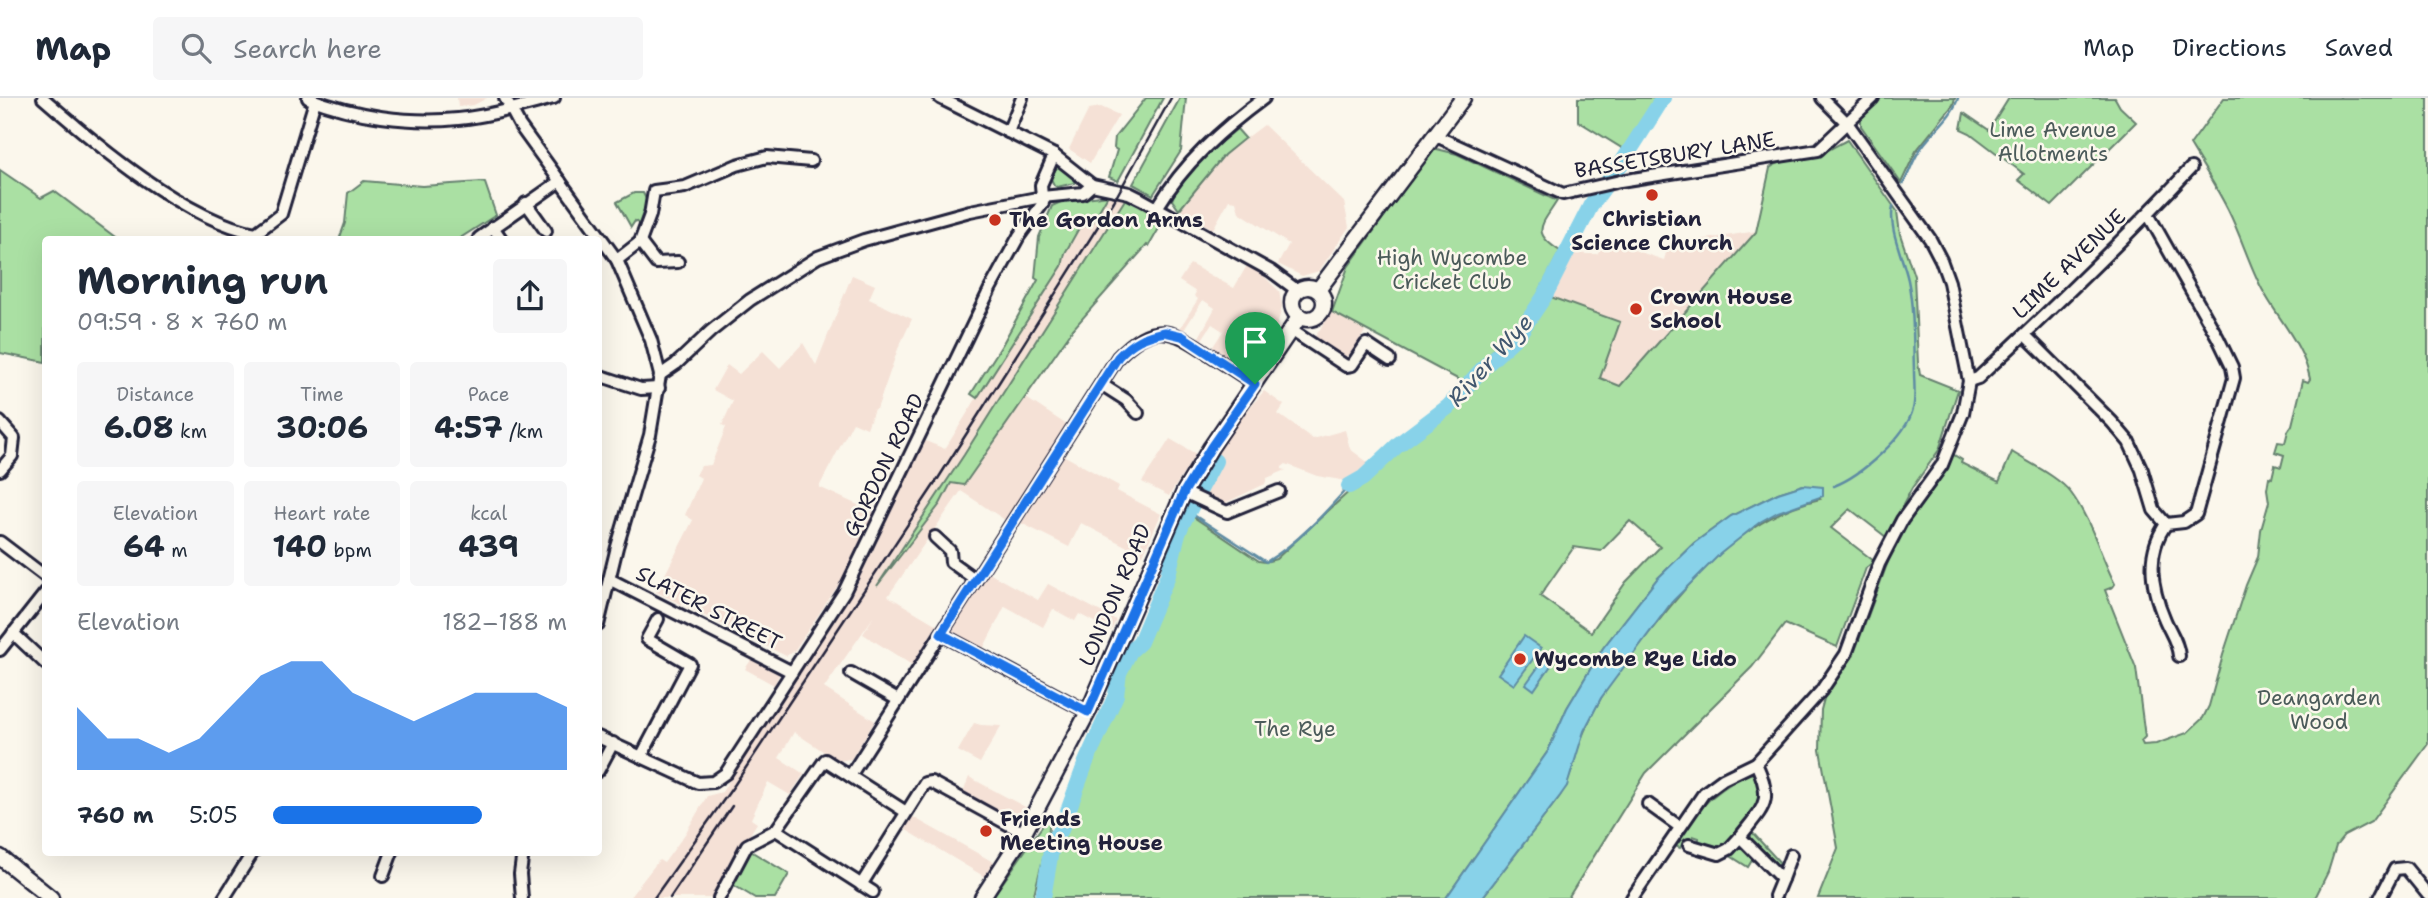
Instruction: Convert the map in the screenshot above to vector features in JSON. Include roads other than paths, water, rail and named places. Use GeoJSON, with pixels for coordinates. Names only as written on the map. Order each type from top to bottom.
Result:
{"type":"FeatureCollection","features":[{"type":"Feature","properties":{"kind":"main road","name":"LONDON ROAD"},"geometry":{"type":"LineString","coordinates":[[982,898],[1024,832],[1088,712],[1184,492],[1211,447],[1300,316],[1310,318],[1322,310],[1323,297],[1318,290],[1463,98]]}},
{"type":"Feature","properties":{"kind":"main road"},"geometry":{"type":"LineString","coordinates":[[1300,316],[1293,302],[1298,291],[1308,287],[1318,290]]}},
{"type":"Feature","properties":{"kind":"main road"},"geometry":{"type":"LineString","coordinates":[[0,858],[51,898]]}},
{"type":"Feature","properties":{"kind":"street"},"geometry":{"type":"LineString","coordinates":[[43,98],[96,145],[177,199],[234,229],[256,233],[281,214],[312,99],[364,114],[410,120],[458,119],[507,103],[554,98]]}},
{"type":"Feature","properties":{"kind":"street"},"geometry":{"type":"LineString","coordinates":[[940,98],[1054,155],[1092,185],[1129,193],[1157,208],[1271,271],[1298,291]]}},
{"type":"Feature","properties":{"kind":"street"},"geometry":{"type":"LineString","coordinates":[[1008,132],[1022,98]]}},
{"type":"Feature","properties":{"kind":"street"},"geometry":{"type":"LineString","coordinates":[[1157,208],[1192,159],[1264,98]]}},
{"type":"Feature","properties":{"kind":"street"},"geometry":{"type":"LineString","coordinates":[[1632,898],[1704,793],[1723,779],[1756,763],[1821,691],[1846,654],[1880,564],[1902,520],[1942,465],[1963,412],[1969,381],[1959,325],[1941,260],[1930,239],[1848,124],[1822,98]]}},
{"type":"Feature","properties":{"kind":"street","name":"BASSETSBURY LANE"},"geometry":{"type":"LineString","coordinates":[[1434,135],[1563,194],[1620,181],[1818,150],[1873,98]]}},
{"type":"Feature","properties":{"kind":"street"},"geometry":{"type":"LineString","coordinates":[[507,103],[520,126],[600,236]]}},
{"type":"Feature","properties":{"kind":"street","name":"GORDON ROAD"},"geometry":{"type":"LineString","coordinates":[[641,757],[698,783],[713,782],[726,773],[844,593],[990,289],[1019,236],[1043,203],[1041,185],[1054,155]]}},
{"type":"Feature","properties":{"kind":"street"},"geometry":{"type":"LineString","coordinates":[[617,260],[640,242],[650,215],[654,191],[685,187],[737,165],[767,157],[811,161]]}},
{"type":"Feature","properties":{"kind":"street","name":"LIME AVENUE"},"geometry":{"type":"LineString","coordinates":[[1969,381],[1978,378],[2025,334],[2148,214],[2191,168]]}},
{"type":"Feature","properties":{"kind":"street"},"geometry":{"type":"LineString","coordinates":[[482,236],[560,181]]}},
{"type":"Feature","properties":{"kind":"street"},"geometry":{"type":"LineString","coordinates":[[660,375],[750,300],[818,257],[864,240],[970,211],[1042,197],[1083,193],[1092,185]]}},
{"type":"Feature","properties":{"kind":"street"},"geometry":{"type":"LineString","coordinates":[[526,203],[546,231]]}},
{"type":"Feature","properties":{"kind":"street"},"geometry":{"type":"LineString","coordinates":[[2148,214],[2218,338],[2232,367],[2234,378],[2196,514],[2184,522],[2166,524],[2153,549],[2154,592],[2178,646],[2179,656]]}},
{"type":"Feature","properties":{"kind":"street"},"geometry":{"type":"LineString","coordinates":[[493,227],[499,236]]}},
{"type":"Feature","properties":{"kind":"street"},"geometry":{"type":"LineString","coordinates":[[602,239],[617,260],[651,340],[660,375],[650,435],[602,608]]}},
{"type":"Feature","properties":{"kind":"street"},"geometry":{"type":"LineString","coordinates":[[640,242],[656,263],[678,262]]}},
{"type":"Feature","properties":{"kind":"street"},"geometry":{"type":"LineString","coordinates":[[1292,330],[1346,366],[1352,365],[1366,344],[1390,360]]}},
{"type":"Feature","properties":{"kind":"street"},"geometry":{"type":"LineString","coordinates":[[850,776],[1118,357],[1132,342],[1165,332],[1182,336],[1255,384]]}},
{"type":"Feature","properties":{"kind":"street"},"geometry":{"type":"LineString","coordinates":[[2025,334],[2129,442],[2142,470],[2154,510],[2166,524]]}},
{"type":"Feature","properties":{"kind":"street"},"geometry":{"type":"LineString","coordinates":[[602,376],[641,389],[659,388]]}},
{"type":"Feature","properties":{"kind":"street"},"geometry":{"type":"LineString","coordinates":[[1101,384],[1126,400],[1138,413]]}},
{"type":"Feature","properties":{"kind":"street"},"geometry":{"type":"LineString","coordinates":[[0,422],[14,438],[12,456],[0,470]]}},
{"type":"Feature","properties":{"kind":"street"},"geometry":{"type":"LineString","coordinates":[[1184,492],[1227,512],[1279,491]]}},
{"type":"Feature","properties":{"kind":"street"},"geometry":{"type":"LineString","coordinates":[[935,537],[950,551],[951,562],[976,580]]}},
{"type":"Feature","properties":{"kind":"street"},"geometry":{"type":"LineString","coordinates":[[0,542],[42,574]]}},
{"type":"Feature","properties":{"kind":"street","name":"SLATER STREET"},"geometry":{"type":"LineString","coordinates":[[609,579],[792,672]]}},
{"type":"Feature","properties":{"kind":"street"},"geometry":{"type":"LineString","coordinates":[[0,650],[42,597]]}},
{"type":"Feature","properties":{"kind":"street"},"geometry":{"type":"LineString","coordinates":[[602,739],[641,757],[690,664],[648,639],[658,619]]}},
{"type":"Feature","properties":{"kind":"street"},"geometry":{"type":"LineString","coordinates":[[13,633],[42,660]]}},
{"type":"Feature","properties":{"kind":"street"},"geometry":{"type":"LineString","coordinates":[[941,634],[1088,712]]}},
{"type":"Feature","properties":{"kind":"street"},"geometry":{"type":"LineString","coordinates":[[851,673],[898,700]]}},
{"type":"Feature","properties":{"kind":"street"},"geometry":{"type":"LineString","coordinates":[[602,763],[612,743]]}},
{"type":"Feature","properties":{"kind":"street"},"geometry":{"type":"LineString","coordinates":[[719,898],[747,845],[776,830],[825,760],[906,812]]}},
{"type":"Feature","properties":{"kind":"street"},"geometry":{"type":"LineString","coordinates":[[1689,845],[1719,854],[1740,837],[1765,805],[1766,785],[1756,763]]}},
{"type":"Feature","properties":{"kind":"street"},"geometry":{"type":"LineString","coordinates":[[862,885],[925,783],[931,782],[1024,832]]}},
{"type":"Feature","properties":{"kind":"street"},"geometry":{"type":"LineString","coordinates":[[1648,804],[1680,827]]}},
{"type":"Feature","properties":{"kind":"street"},"geometry":{"type":"LineString","coordinates":[[776,830],[873,892]]}},
{"type":"Feature","properties":{"kind":"street"},"geometry":{"type":"LineString","coordinates":[[1740,837],[1782,879]]}},
{"type":"Feature","properties":{"kind":"street"},"geometry":{"type":"LineString","coordinates":[[1775,896],[1791,855]]}},
{"type":"Feature","properties":{"kind":"street"},"geometry":{"type":"LineString","coordinates":[[224,898],[250,856]]}},
{"type":"Feature","properties":{"kind":"street"},"geometry":{"type":"LineString","coordinates":[[383,876],[390,856]]}},
{"type":"Feature","properties":{"kind":"street"},"geometry":{"type":"LineString","coordinates":[[522,856],[520,874],[522,898]]}},
{"type":"Feature","properties":{"kind":"street"},"geometry":{"type":"LineString","coordinates":[[2380,898],[2395,869],[2406,869],[2428,895]]}},
{"type":"Feature","properties":{"kind":"water"},"geometry":{"type":"Polygon","coordinates":[[[1803,485],[1823,487],[1823,496],[1778,512],[1760,522],[1720,554],[1672,602],[1601,698],[1584,731],[1567,786],[1482,898],[1446,898],[1548,751],[1567,708],[1603,648],[1657,579],[1694,543],[1731,516],[1778,493],[1803,485]]]}},
{"type":"Feature","properties":{"kind":"water"},"geometry":{"type":"Polygon","coordinates":[[[1524,636],[1541,648],[1514,685],[1498,674],[1524,636]]]}},
{"type":"Feature","properties":{"kind":"water"},"geometry":{"type":"Polygon","coordinates":[[[1544,659],[1552,664],[1534,690],[1526,684],[1544,659]]]}},
{"type":"Feature","properties":{"kind":"waterway","name":"River Wye"},"geometry":{"type":"LineString","coordinates":[[1349,486],[1363,478],[1399,444],[1448,407],[1519,334],[1544,297],[1591,205],[1663,98]]}},
{"type":"Feature","properties":{"kind":"waterway"},"geometry":{"type":"LineString","coordinates":[[1903,184],[1923,146],[1951,113],[1958,98]]}},
{"type":"Feature","properties":{"kind":"waterway"},"geometry":{"type":"LineString","coordinates":[[1834,486],[1856,474],[1881,454],[1909,420],[1913,409],[1915,390],[1911,302],[1908,280],[1894,233],[1893,206]]}},
{"type":"Feature","properties":{"kind":"waterway","name":"River Wye"},"geometry":{"type":"LineString","coordinates":[[1043,898],[1053,839],[1061,830],[1086,762],[1116,695],[1119,673],[1130,651],[1140,642],[1168,575],[1182,524],[1215,461]]}},
{"type":"Feature","properties":{"kind":"waterway"},"geometry":{"type":"LineString","coordinates":[[1189,512],[1266,562],[1300,537],[1349,486]]}},
{"type":"Feature","properties":{"kind":"railway"},"geometry":{"type":"LineString","coordinates":[[654,898],[735,784],[934,485],[1114,201],[1171,98]]}},
{"type":"Feature","properties":{"kind":"railway"},"geometry":{"type":"LineString","coordinates":[[670,898],[732,806]]}},
{"type":"Feature","properties":{"kind":"place","name":"Christian Science Church"},"geometry":{"type":"Point","coordinates":[1652,195]}},
{"type":"Feature","properties":{"kind":"place","name":"The Gordon Arms"},"geometry":{"type":"Point","coordinates":[995,220]}},
{"type":"Feature","properties":{"kind":"place","name":"Crown House School"},"geometry":{"type":"Point","coordinates":[1636,309]}},
{"type":"Feature","properties":{"kind":"place","name":"Wycombe Rye Lido"},"geometry":{"type":"Point","coordinates":[1520,659]}},
{"type":"Feature","properties":{"kind":"place","name":"Friends Meeting House"},"geometry":{"type":"Point","coordinates":[986,831]}},
{"type":"Feature","properties":{"kind":"park label","name":"Lime Avenue Allotments"},"geometry":{"type":"Point","coordinates":[2053,142]}},
{"type":"Feature","properties":{"kind":"park label","name":"High Wycombe Cricket Club"},"geometry":{"type":"Point","coordinates":[1452,270]}},
{"type":"Feature","properties":{"kind":"park label","name":"Deangarden Wood"},"geometry":{"type":"Point","coordinates":[2319,710]}},
{"type":"Feature","properties":{"kind":"park label","name":"The Rye"},"geometry":{"type":"Point","coordinates":[1295,729]}}]}
